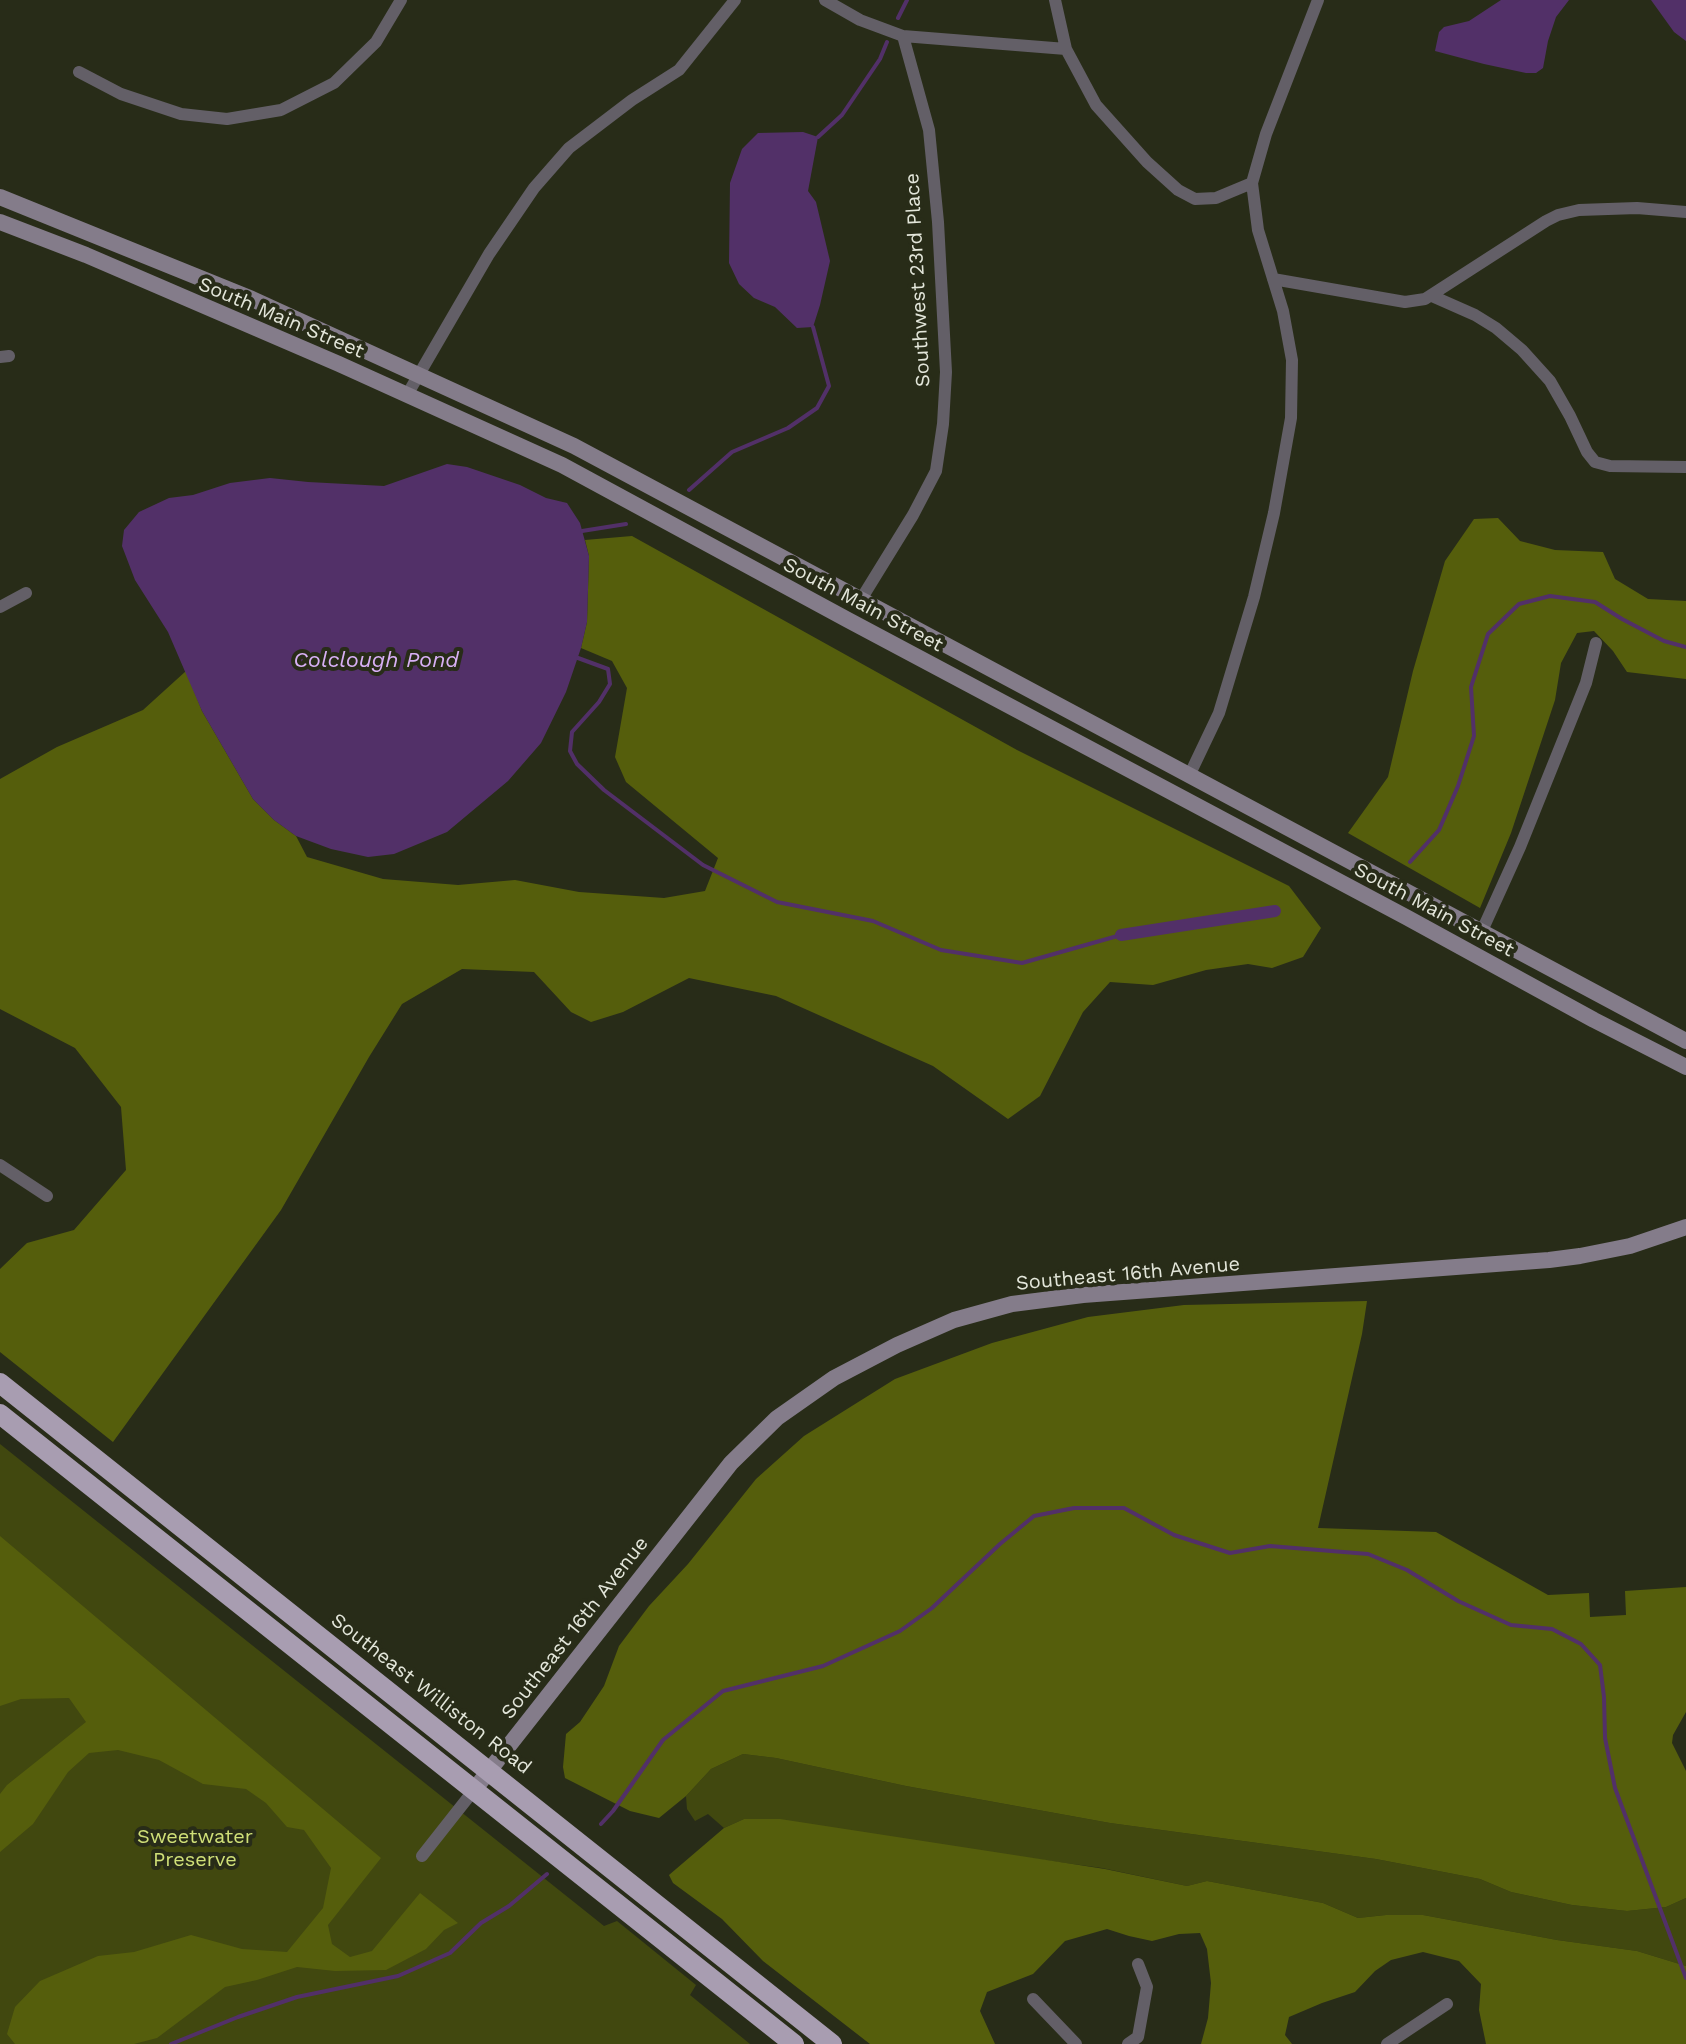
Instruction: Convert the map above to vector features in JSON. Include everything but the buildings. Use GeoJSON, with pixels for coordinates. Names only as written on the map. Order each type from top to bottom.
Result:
{"type":"FeatureCollection","features":[{"type":"Feature","properties":{"kind":"highway","name":"Southeast Williston Road"},"geometry":{"type":"LineString","coordinates":[[0,1383],[832,2044]]}},
{"type":"Feature","properties":{"kind":"highway"},"geometry":{"type":"LineString","coordinates":[[0,1414],[794,2044]]}},
{"type":"Feature","properties":{"kind":"main road","name":"South Main Street"},"geometry":{"type":"LineString","coordinates":[[0,197],[252,299],[574,446],[1686,1041]]}},
{"type":"Feature","properties":{"kind":"main road","name":"South Main Street"},"geometry":{"type":"LineString","coordinates":[[0,222],[86,255],[562,465],[1686,1067]]}},
{"type":"Feature","properties":{"kind":"main road"},"geometry":{"type":"LineString","coordinates":[[848,620],[860,601]]}},
{"type":"Feature","properties":{"kind":"main road"},"geometry":{"type":"LineString","coordinates":[[1176,795],[1189,776]]}},
{"type":"Feature","properties":{"kind":"main road"},"geometry":{"type":"LineString","coordinates":[[1470,952],[1481,933]]}},
{"type":"Feature","properties":{"kind":"main road"},"geometry":{"type":"LineString","coordinates":[[1594,1020],[1609,999]]}},
{"type":"Feature","properties":{"kind":"main road","name":"Southeast 16th Avenue"},"geometry":{"type":"LineString","coordinates":[[474,1790],[731,1463],[788,1410],[834,1378],[897,1345],[954,1320],[1012,1304],[1097,1294],[1549,1260],[1630,1246],[1686,1227]]}},
{"type":"Feature","properties":{"kind":"street"},"geometry":{"type":"LineString","coordinates":[[79,72],[121,94],[181,114],[227,119],[281,110],[334,83],[376,42],[401,0]]}},
{"type":"Feature","properties":{"kind":"street"},"geometry":{"type":"LineString","coordinates":[[407,395],[489,254],[534,188],[569,148],[632,100],[679,70],[735,0]]}},
{"type":"Feature","properties":{"kind":"street"},"geometry":{"type":"LineString","coordinates":[[825,0],[860,20],[903,36],[1066,49]]}},
{"type":"Feature","properties":{"kind":"street"},"geometry":{"type":"LineString","coordinates":[[1055,0],[1066,49],[1096,105],[1147,162],[1178,190],[1195,199],[1216,198],[1252,183]]}},
{"type":"Feature","properties":{"kind":"street"},"geometry":{"type":"LineString","coordinates":[[1189,776],[1219,713],[1254,597],[1274,513],[1291,418],[1292,360],[1283,311],[1258,230],[1252,183],[1266,134],[1318,0]]}},
{"type":"Feature","properties":{"kind":"street","name":"Southwest 23rd Place"},"geometry":{"type":"LineString","coordinates":[[860,601],[936,471],[943,424],[946,372],[938,222],[929,130],[903,36]]}},
{"type":"Feature","properties":{"kind":"street"},"geometry":{"type":"LineString","coordinates":[[1273,279],[1405,302],[1425,299],[1558,215],[1594,209],[1637,208],[1686,212]]}},
{"type":"Feature","properties":{"kind":"street"},"geometry":{"type":"LineString","coordinates":[[1432,296],[1475,315],[1522,350],[1550,381],[1595,462],[1610,466],[1686,467]]}},
{"type":"Feature","properties":{"kind":"street"},"geometry":{"type":"LineString","coordinates":[[0,607],[26,593]]}},
{"type":"Feature","properties":{"kind":"street"},"geometry":{"type":"LineString","coordinates":[[1481,933],[1520,847],[1586,683],[1596,643]]}},
{"type":"Feature","properties":{"kind":"street"},"geometry":{"type":"LineString","coordinates":[[0,1165],[47,1196]]}},
{"type":"Feature","properties":{"kind":"street","name":"Southeast 16th Avenue"},"geometry":{"type":"LineString","coordinates":[[422,1856],[474,1790]]}},
{"type":"Feature","properties":{"kind":"street"},"geometry":{"type":"LineString","coordinates":[[1128,2044],[1138,2037],[1147,1987],[1138,1964]]}},
{"type":"Feature","properties":{"kind":"street"},"geometry":{"type":"LineString","coordinates":[[1033,1999],[1076,2044]]}},
{"type":"Feature","properties":{"kind":"street"},"geometry":{"type":"LineString","coordinates":[[1387,2044],[1447,2004]]}},
{"type":"Feature","properties":{"kind":"green space"},"geometry":{"type":"Polygon","coordinates":[[[1498,518],[1520,541],[1555,550],[1603,552],[1615,579],[1648,599],[1686,601],[1686,679],[1627,672],[1594,631],[1577,633],[1561,663],[1555,700],[1511,833],[1480,908],[1348,833],[1388,777],[1413,671],[1445,561],[1474,519],[1498,518]]]}},
{"type":"Feature","properties":{"kind":"green space"},"geometry":{"type":"Polygon","coordinates":[[[632,536],[1017,750],[1289,886],[1321,928],[1303,957],[1272,968],[1248,964],[1206,970],[1153,985],[1110,982],[1083,1012],[1040,1096],[1008,1119],[933,1066],[776,996],[689,978],[623,1012],[591,1022],[571,1012],[534,972],[462,969],[402,1004],[281,1210],[113,1442],[0,1352],[0,1269],[27,1243],[74,1230],[126,1170],[121,1107],[75,1048],[0,1009],[0,779],[57,747],[143,710],[186,671],[202,711],[253,799],[296,836],[307,857],[383,879],[458,885],[515,880],[579,892],[664,898],[705,891],[718,858],[626,782],[615,757],[627,688],[612,661],[581,648],[587,622],[589,556],[585,540],[632,536]]]}},
{"type":"Feature","properties":{"kind":"green space"},"geometry":{"type":"Polygon","coordinates":[[[1367,1301],[1318,1528],[1436,1532],[1548,1595],[1589,1593],[1590,1617],[1626,1615],[1625,1591],[1686,1587],[1686,1712],[1672,1743],[1686,1771],[1686,1898],[1666,1907],[1627,1911],[1572,1905],[1511,1892],[1480,1879],[1376,1859],[1110,1823],[743,1754],[711,1769],[686,1796],[659,1818],[630,1811],[565,1778],[566,1734],[580,1722],[604,1686],[619,1646],[649,1606],[688,1564],[756,1479],[804,1436],[895,1379],[992,1343],[1088,1317],[1184,1305],[1367,1301]]]}},
{"type":"Feature","properties":{"kind":"green space","name":"Sweetwater Preserve"},"geometry":{"type":"Polygon","coordinates":[[[0,1444],[604,1926],[617,1921],[696,1985],[690,1995],[750,2044],[0,2044],[0,1444]]]}},
{"type":"Feature","properties":{"kind":"green space"},"geometry":{"type":"Polygon","coordinates":[[[0,1536],[381,1858],[328,1925],[332,1944],[350,1957],[372,1951],[420,1893],[458,1923],[444,1930],[426,1949],[386,1970],[335,1971],[297,1967],[225,1987],[157,2038],[134,2044],[15,2044],[7,2034],[15,2007],[40,1981],[98,1956],[134,1952],[191,1935],[242,1949],[287,1952],[323,1908],[331,1868],[304,1830],[287,1827],[266,1803],[246,1789],[203,1784],[159,1760],[118,1750],[89,1753],[68,1772],[33,1824],[0,1852],[0,1794],[7,1785],[86,1722],[69,1698],[21,1699],[0,1706],[0,1536]]]}},
{"type":"Feature","properties":{"kind":"green space"},"geometry":{"type":"Polygon","coordinates":[[[743,1754],[1110,1823],[1376,1859],[1480,1879],[1511,1892],[1572,1905],[1627,1911],[1666,1907],[1686,1898],[1686,1966],[1637,1951],[1557,1940],[1423,1915],[1358,1918],[1323,1903],[1207,1881],[1187,1886],[1102,1868],[744,1819],[724,1828],[708,1814],[695,1821],[687,1809],[686,1796],[711,1769],[743,1754]]]}},
{"type":"Feature","properties":{"kind":"green space"},"geometry":{"type":"Polygon","coordinates":[[[744,1819],[780,1819],[1105,1869],[1187,1886],[1207,1881],[1323,1903],[1358,1918],[1423,1915],[1557,1940],[1637,1951],[1686,1966],[1686,2044],[1486,2044],[1479,2010],[1481,1984],[1459,1961],[1423,1952],[1391,1960],[1375,1971],[1355,1992],[1289,2017],[1285,2035],[1292,2044],[1201,2044],[1208,2018],[1211,1983],[1207,1949],[1200,1933],[1179,1934],[1152,1941],[1107,1929],[1065,1941],[1033,1974],[987,1992],[980,2011],[995,2044],[870,2044],[763,1961],[722,1919],[673,1883],[669,1875],[724,1828],[744,1819]]]}},
{"type":"Feature","properties":{"kind":"water"},"geometry":{"type":"Polygon","coordinates":[[[1501,0],[1569,0],[1556,17],[1543,68],[1536,73],[1526,73],[1435,51],[1439,32],[1444,27],[1469,21],[1501,0]]]}},
{"type":"Feature","properties":{"kind":"water"},"geometry":{"type":"Polygon","coordinates":[[[1651,0],[1686,0],[1686,41],[1674,32],[1651,0]]]}},
{"type":"Feature","properties":{"kind":"water"},"geometry":{"type":"Polygon","coordinates":[[[803,132],[818,137],[808,191],[816,202],[830,261],[813,327],[797,328],[775,307],[754,298],[739,284],[729,263],[730,183],[742,149],[758,133],[803,132]]]}},
{"type":"Feature","properties":{"kind":"water","name":"Colclough Pond"},"geometry":{"type":"Polygon","coordinates":[[[447,464],[467,467],[520,485],[546,498],[567,503],[580,523],[589,556],[587,622],[581,648],[566,692],[541,743],[508,781],[447,832],[394,854],[368,857],[331,849],[296,836],[253,799],[202,711],[168,632],[135,580],[122,546],[124,530],[139,512],[169,498],[193,495],[230,483],[270,478],[384,486],[447,464]]]}},
{"type":"Feature","properties":{"kind":"waterway"},"geometry":{"type":"LineString","coordinates":[[898,18],[907,0]]}},
{"type":"Feature","properties":{"kind":"waterway"},"geometry":{"type":"LineString","coordinates":[[818,137],[842,115],[880,59],[887,42]]}},
{"type":"Feature","properties":{"kind":"waterway"},"geometry":{"type":"LineString","coordinates":[[689,490],[732,452],[788,428],[817,408],[829,386],[813,327]]}},
{"type":"Feature","properties":{"kind":"waterway"},"geometry":{"type":"LineString","coordinates":[[582,531],[626,524]]}},
{"type":"Feature","properties":{"kind":"waterway"},"geometry":{"type":"LineString","coordinates":[[1410,862],[1439,830],[1458,786],[1474,736],[1471,687],[1488,634],[1519,604],[1550,596],[1595,602],[1664,641],[1686,647]]}},
{"type":"Feature","properties":{"kind":"waterway"},"geometry":{"type":"LineString","coordinates":[[578,658],[608,669],[610,684],[599,702],[572,732],[570,751],[577,764],[604,790],[703,865],[777,902],[873,921],[941,950],[1022,963],[1121,935]]}},
{"type":"Feature","properties":{"kind":"waterway"},"geometry":{"type":"LineString","coordinates":[[1121,935],[1275,911]]}},
{"type":"Feature","properties":{"kind":"waterway"},"geometry":{"type":"LineString","coordinates":[[601,1824],[663,1740],[723,1691],[823,1666],[900,1631],[932,1608],[1034,1516],[1074,1508],[1124,1508],[1174,1535],[1230,1553],[1270,1546],[1368,1554],[1407,1570],[1458,1601],[1511,1625],[1552,1629],[1581,1644],[1600,1665],[1605,1738],[1615,1788],[1686,1978]]}},
{"type":"Feature","properties":{"kind":"waterway"},"geometry":{"type":"LineString","coordinates":[[171,2044],[297,1997],[398,1976],[450,1953],[481,1923],[509,1906],[547,1874]]}}]}
